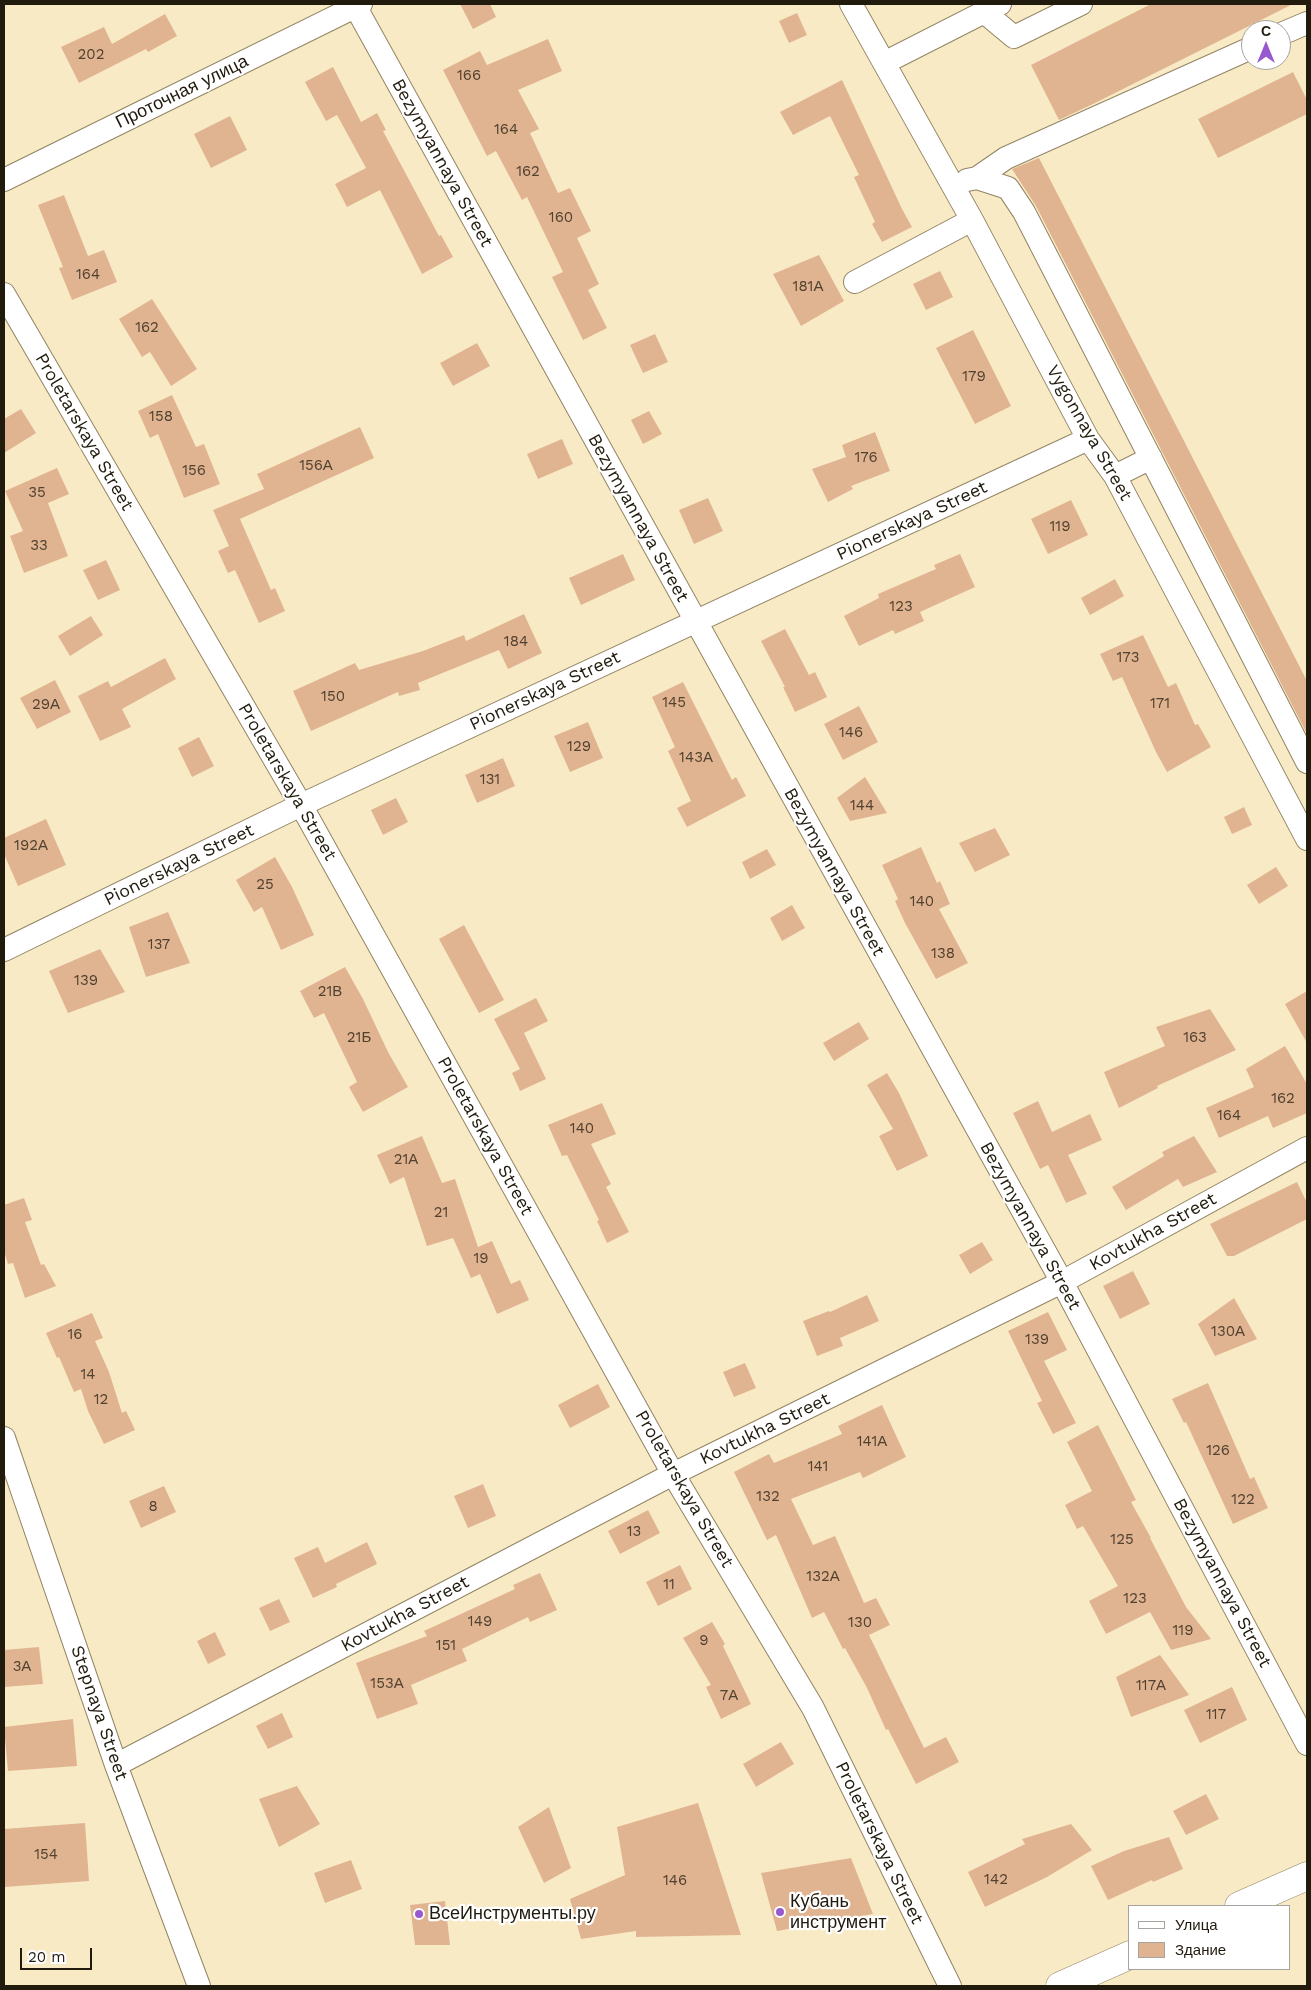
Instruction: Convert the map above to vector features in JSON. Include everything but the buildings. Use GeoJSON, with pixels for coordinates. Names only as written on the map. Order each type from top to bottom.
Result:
{"type":"FeatureCollection","features":[{"type":"Feature","properties":{"kind":"main road"},"geometry":{"type":"LineString","coordinates":[[1241,1905],[1307,1876]]}},
{"type":"Feature","properties":{"kind":"main road"},"geometry":{"type":"LineString","coordinates":[[1060,1986],[1128,1956]]}},
{"type":"Feature","properties":{"kind":"street","name":"Vygonnaya Street"},"geometry":{"type":"LineString","coordinates":[[851,4],[972,220],[1088,439],[1115,476],[1307,839]]}},
{"type":"Feature","properties":{"kind":"street"},"geometry":{"type":"LineString","coordinates":[[884,63],[992,8],[1014,37],[1082,4]]}},
{"type":"Feature","properties":{"kind":"street","name":"Проточная улица"},"geometry":{"type":"LineString","coordinates":[[4,180],[357,5]]}},
{"type":"Feature","properties":{"kind":"street","name":"Bezymyannaya Street"},"geometry":{"type":"LineString","coordinates":[[357,5],[695,621],[1062,1282],[1307,1744]]}},
{"type":"Feature","properties":{"kind":"street"},"geometry":{"type":"LineString","coordinates":[[1291,29],[1307,22]]}},
{"type":"Feature","properties":{"kind":"street"},"geometry":{"type":"LineString","coordinates":[[951,184],[977,178],[1006,158],[1241,52]]}},
{"type":"Feature","properties":{"kind":"street"},"geometry":{"type":"LineString","coordinates":[[977,178],[1008,188],[1024,212],[1307,762]]}},
{"type":"Feature","properties":{"kind":"street"},"geometry":{"type":"LineString","coordinates":[[855,282],[972,220]]}},
{"type":"Feature","properties":{"kind":"street","name":"Proletarskaya Street"},"geometry":{"type":"LineString","coordinates":[[4,294],[301,805],[674,1474],[813,1708],[950,1986]]}},
{"type":"Feature","properties":{"kind":"street","name":"Pionerskaya Street"},"geometry":{"type":"LineString","coordinates":[[4,950],[301,805],[1088,439]]}},
{"type":"Feature","properties":{"kind":"street"},"geometry":{"type":"LineString","coordinates":[[1115,476],[1151,458]]}},
{"type":"Feature","properties":{"kind":"street","name":"Kovtukha Street"},"geometry":{"type":"LineString","coordinates":[[116,1765],[674,1474],[1062,1282],[1307,1148]]}},
{"type":"Feature","properties":{"kind":"street","name":"Stepnaya Street"},"geometry":{"type":"LineString","coordinates":[[4,1438],[116,1765],[199,1986]]}},
{"type":"Feature","properties":{"kind":"place","name":"Кубань инструмент"},"geometry":{"type":"Point","coordinates":[780,1912]}},
{"type":"Feature","properties":{"kind":"place","name":"ВсеИнструменты.ру"},"geometry":{"type":"Point","coordinates":[419,1914]}}]}
